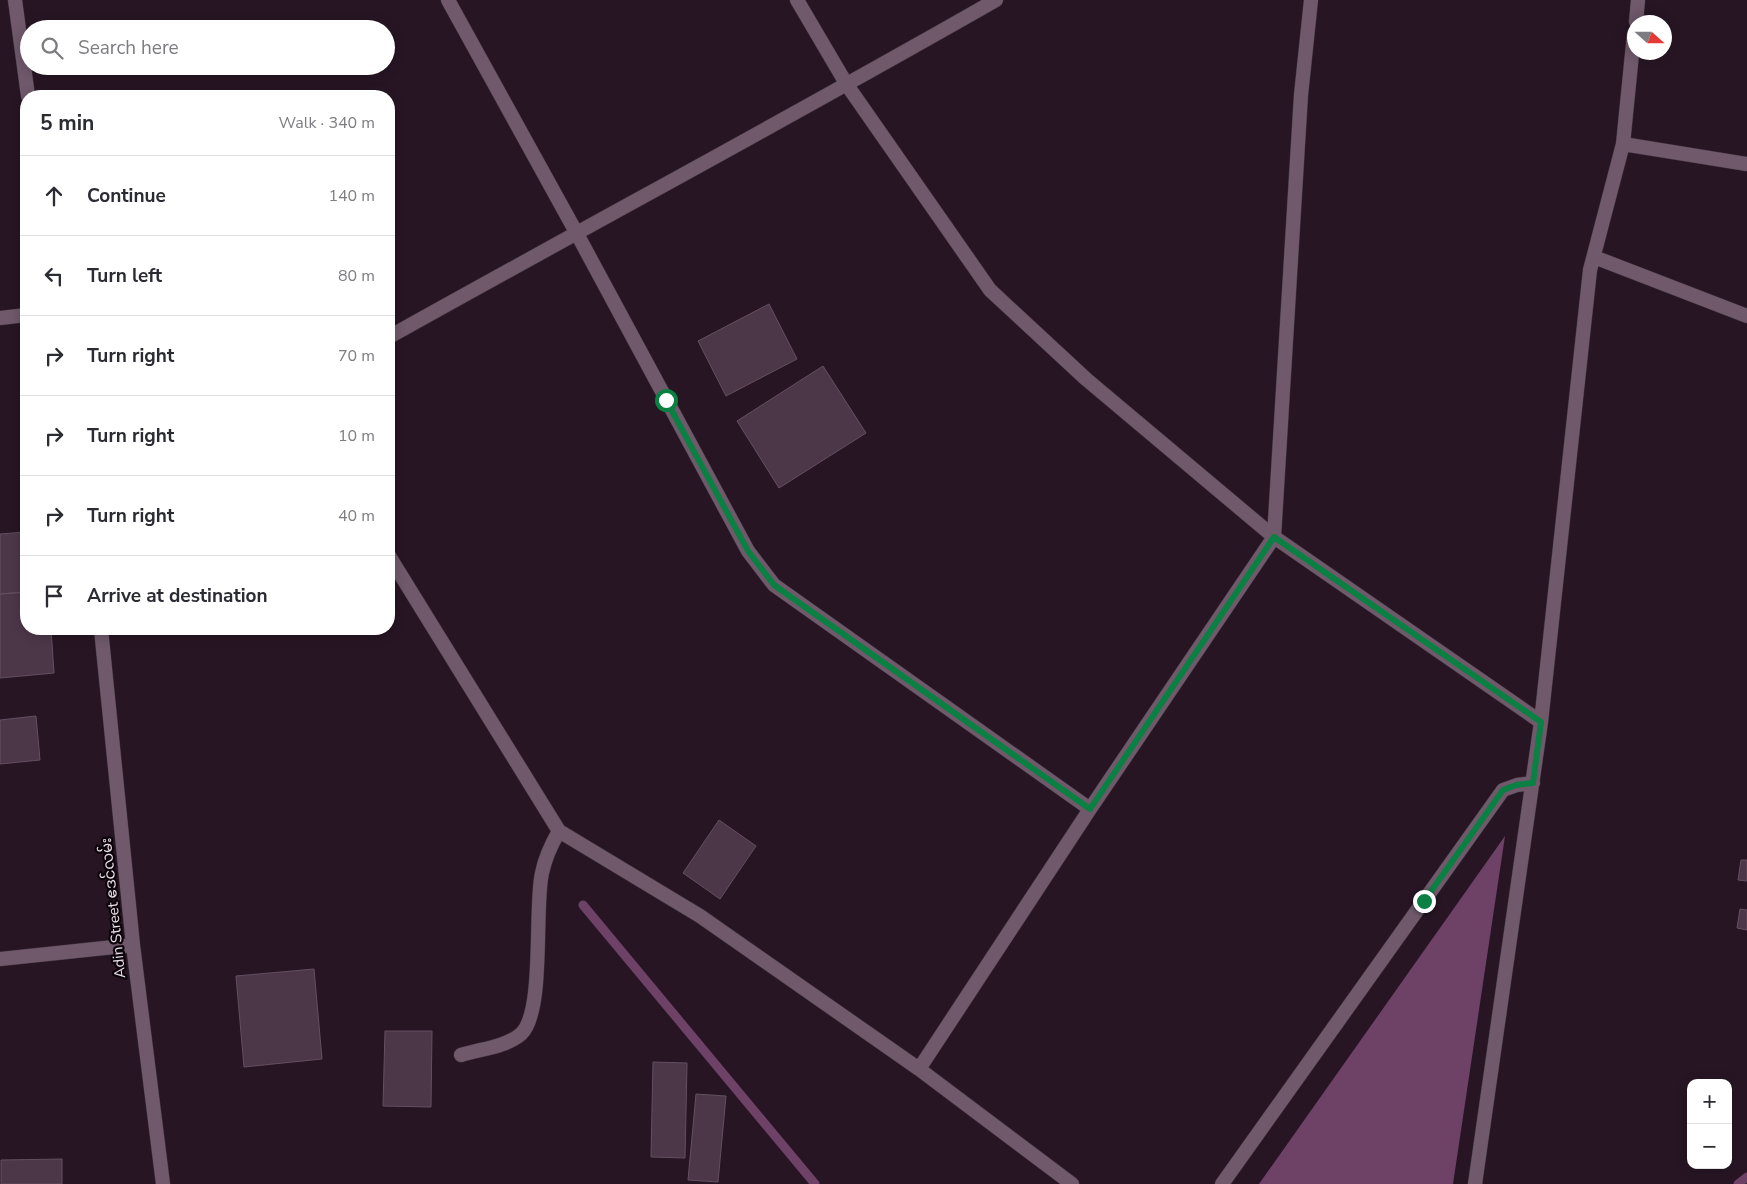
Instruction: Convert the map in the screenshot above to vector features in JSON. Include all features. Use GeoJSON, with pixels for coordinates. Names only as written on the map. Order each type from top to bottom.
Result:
{"type":"FeatureCollection","features":[{"type":"Feature","properties":{"kind":"street"},"geometry":{"type":"LineString","coordinates":[[15,0],[20,37]]}},
{"type":"Feature","properties":{"kind":"street"},"geometry":{"type":"LineString","coordinates":[[448,0],[748,551],[774,585],[1090,809]]}},
{"type":"Feature","properties":{"kind":"street"},"geometry":{"type":"LineString","coordinates":[[798,0],[847,85],[990,290],[1086,379],[1274,537],[1541,722]]}},
{"type":"Feature","properties":{"kind":"street"},"geometry":{"type":"LineString","coordinates":[[395,334],[576,232],[847,85],[996,0]]}},
{"type":"Feature","properties":{"kind":"street"},"geometry":{"type":"LineString","coordinates":[[919,1069],[1090,809],[1274,537],[1301,95],[1311,0]]}},
{"type":"Feature","properties":{"kind":"street"},"geometry":{"type":"LineString","coordinates":[[1637,15],[1638,0]]}},
{"type":"Feature","properties":{"kind":"street"},"geometry":{"type":"LineString","coordinates":[[1475,1184],[1541,722],[1589,280],[1623,144],[1631,60]]}},
{"type":"Feature","properties":{"kind":"street"},"geometry":{"type":"LineString","coordinates":[[25,75],[27,90]]}},
{"type":"Feature","properties":{"kind":"street"},"geometry":{"type":"LineString","coordinates":[[1623,144],[1747,164]]}},
{"type":"Feature","properties":{"kind":"street"},"geometry":{"type":"LineString","coordinates":[[1594,257],[1747,316]]}},
{"type":"Feature","properties":{"kind":"street"},"geometry":{"type":"LineString","coordinates":[[0,318],[20,316]]}},
{"type":"Feature","properties":{"kind":"street"},"geometry":{"type":"LineString","coordinates":[[395,566],[558,831],[700,916],[919,1069],[1072,1184]]}},
{"type":"Feature","properties":{"kind":"street","name":"Adin Street ဧဒင်လမ်း"},"geometry":{"type":"LineString","coordinates":[[102,635],[133,945],[163,1184]]}},
{"type":"Feature","properties":{"kind":"street"},"geometry":{"type":"LineString","coordinates":[[1222,1184],[1503,790],[1516,785],[1533,783]]}},
{"type":"Feature","properties":{"kind":"street"},"geometry":{"type":"LineString","coordinates":[[461,1055],[510,1041],[523,1033],[528,1022],[535,1000],[541,875],[549,850],[558,831]]}},
{"type":"Feature","properties":{"kind":"street"},"geometry":{"type":"LineString","coordinates":[[0,959],[133,945]]}},
{"type":"Feature","properties":{"kind":"shaded area"},"geometry":{"type":"Polygon","coordinates":[[[1505,836],[1453,1184],[1259,1184],[1505,836]]]}},
{"type":"Feature","properties":{"kind":"building"},"geometry":{"type":"Polygon","coordinates":[[[769,304],[797,359],[726,396],[698,341],[769,304]]]}},
{"type":"Feature","properties":{"kind":"building"},"geometry":{"type":"Polygon","coordinates":[[[823,366],[866,433],[779,488],[737,421],[823,366]]]}},
{"type":"Feature","properties":{"kind":"building"},"geometry":{"type":"Polygon","coordinates":[[[20,532],[20,592],[0,594],[0,534],[20,532]]]}},
{"type":"Feature","properties":{"kind":"building"},"geometry":{"type":"Polygon","coordinates":[[[20,592],[20,635],[51,635],[54,673],[0,678],[0,594],[20,592]]]}},
{"type":"Feature","properties":{"kind":"building"},"geometry":{"type":"Polygon","coordinates":[[[36,716],[40,760],[0,764],[0,720],[36,716]]]}},
{"type":"Feature","properties":{"kind":"building"},"geometry":{"type":"Polygon","coordinates":[[[719,820],[756,846],[720,899],[683,873],[719,820]]]}},
{"type":"Feature","properties":{"kind":"building"},"geometry":{"type":"Polygon","coordinates":[[[1741,860],[1747,860],[1747,881],[1738,880],[1741,860]]]}},
{"type":"Feature","properties":{"kind":"building"},"geometry":{"type":"Polygon","coordinates":[[[1740,909],[1747,910],[1747,930],[1737,928],[1740,909]]]}},
{"type":"Feature","properties":{"kind":"building"},"geometry":{"type":"Polygon","coordinates":[[[314,969],[322,1059],[244,1067],[236,976],[314,969]]]}},
{"type":"Feature","properties":{"kind":"building"},"geometry":{"type":"Polygon","coordinates":[[[385,1031],[432,1031],[431,1107],[383,1106],[385,1031]]]}},
{"type":"Feature","properties":{"kind":"building"},"geometry":{"type":"Polygon","coordinates":[[[653,1062],[687,1063],[685,1158],[651,1157],[653,1062]]]}},
{"type":"Feature","properties":{"kind":"building"},"geometry":{"type":"Polygon","coordinates":[[[696,1094],[726,1096],[718,1182],[688,1180],[696,1094]]]}},
{"type":"Feature","properties":{"kind":"building"},"geometry":{"type":"Polygon","coordinates":[[[62,1159],[62,1184],[1,1184],[1,1160],[62,1159]]]}},
{"type":"Feature","properties":{"kind":"waterway"},"geometry":{"type":"LineString","coordinates":[[583,905],[815,1184]]}},
{"type":"Feature","properties":{"kind":"waterway"},"geometry":{"type":"LineString","coordinates":[[1738,1184],[1747,1177]]}},
{"type":"Feature","properties":{"kind":"route"},"geometry":{"type":"LineString","coordinates":[[666,400],[748,551],[774,585],[1090,809],[1274,537],[1541,722],[1533,783],[1516,785],[1503,790],[1424,901]]}}]}
